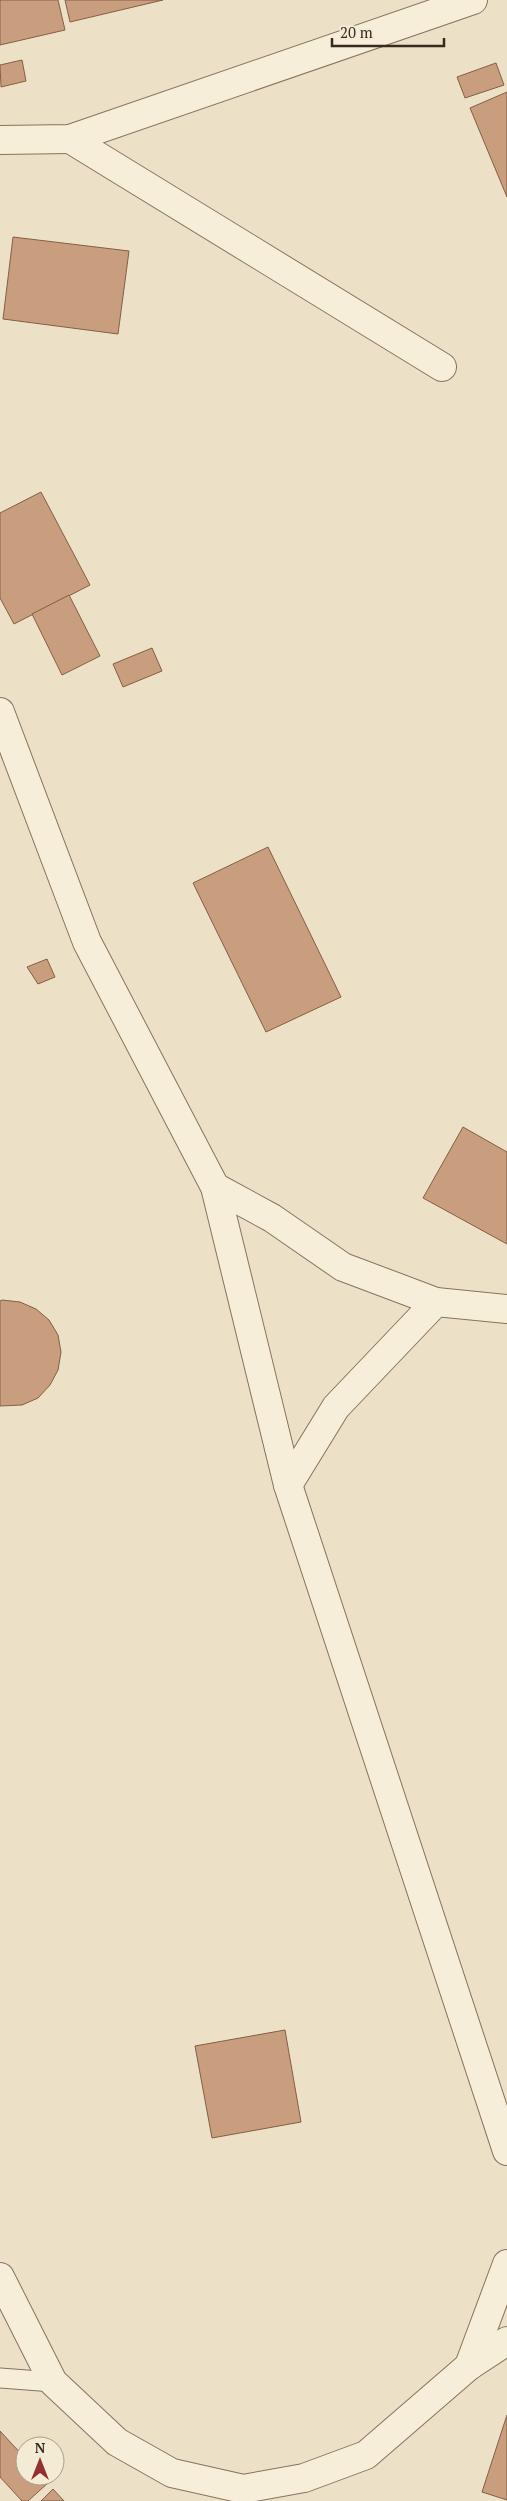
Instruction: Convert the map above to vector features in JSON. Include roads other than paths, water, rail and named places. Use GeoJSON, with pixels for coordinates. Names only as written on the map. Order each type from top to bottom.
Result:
{"type":"FeatureCollection","features":[{"type":"Feature","properties":{"kind":"street"},"geometry":{"type":"LineString","coordinates":[[0,140],[70,139],[473,0]]}},
{"type":"Feature","properties":{"kind":"street"},"geometry":{"type":"LineString","coordinates":[[70,139],[442,367]]}},
{"type":"Feature","properties":{"kind":"street"},"geometry":{"type":"LineString","coordinates":[[0,712],[87,942],[215,1187],[288,1485],[507,2151]]}},
{"type":"Feature","properties":{"kind":"street"},"geometry":{"type":"LineString","coordinates":[[215,1187],[272,1218],[343,1268],[436,1302],[507,1309]]}},
{"type":"Feature","properties":{"kind":"street"},"geometry":{"type":"LineString","coordinates":[[288,1485],[336,1407],[436,1302]]}},
{"type":"Feature","properties":{"kind":"street"},"geometry":{"type":"LineString","coordinates":[[469,2366],[507,2264]]}},
{"type":"Feature","properties":{"kind":"street"},"geometry":{"type":"LineString","coordinates":[[0,2277],[53,2382],[117,2442],[172,2473],[243,2490],[304,2478],[366,2455],[469,2366],[507,2341]]}},
{"type":"Feature","properties":{"kind":"lane"},"geometry":{"type":"LineString","coordinates":[[0,2378],[53,2382]]}}]}
